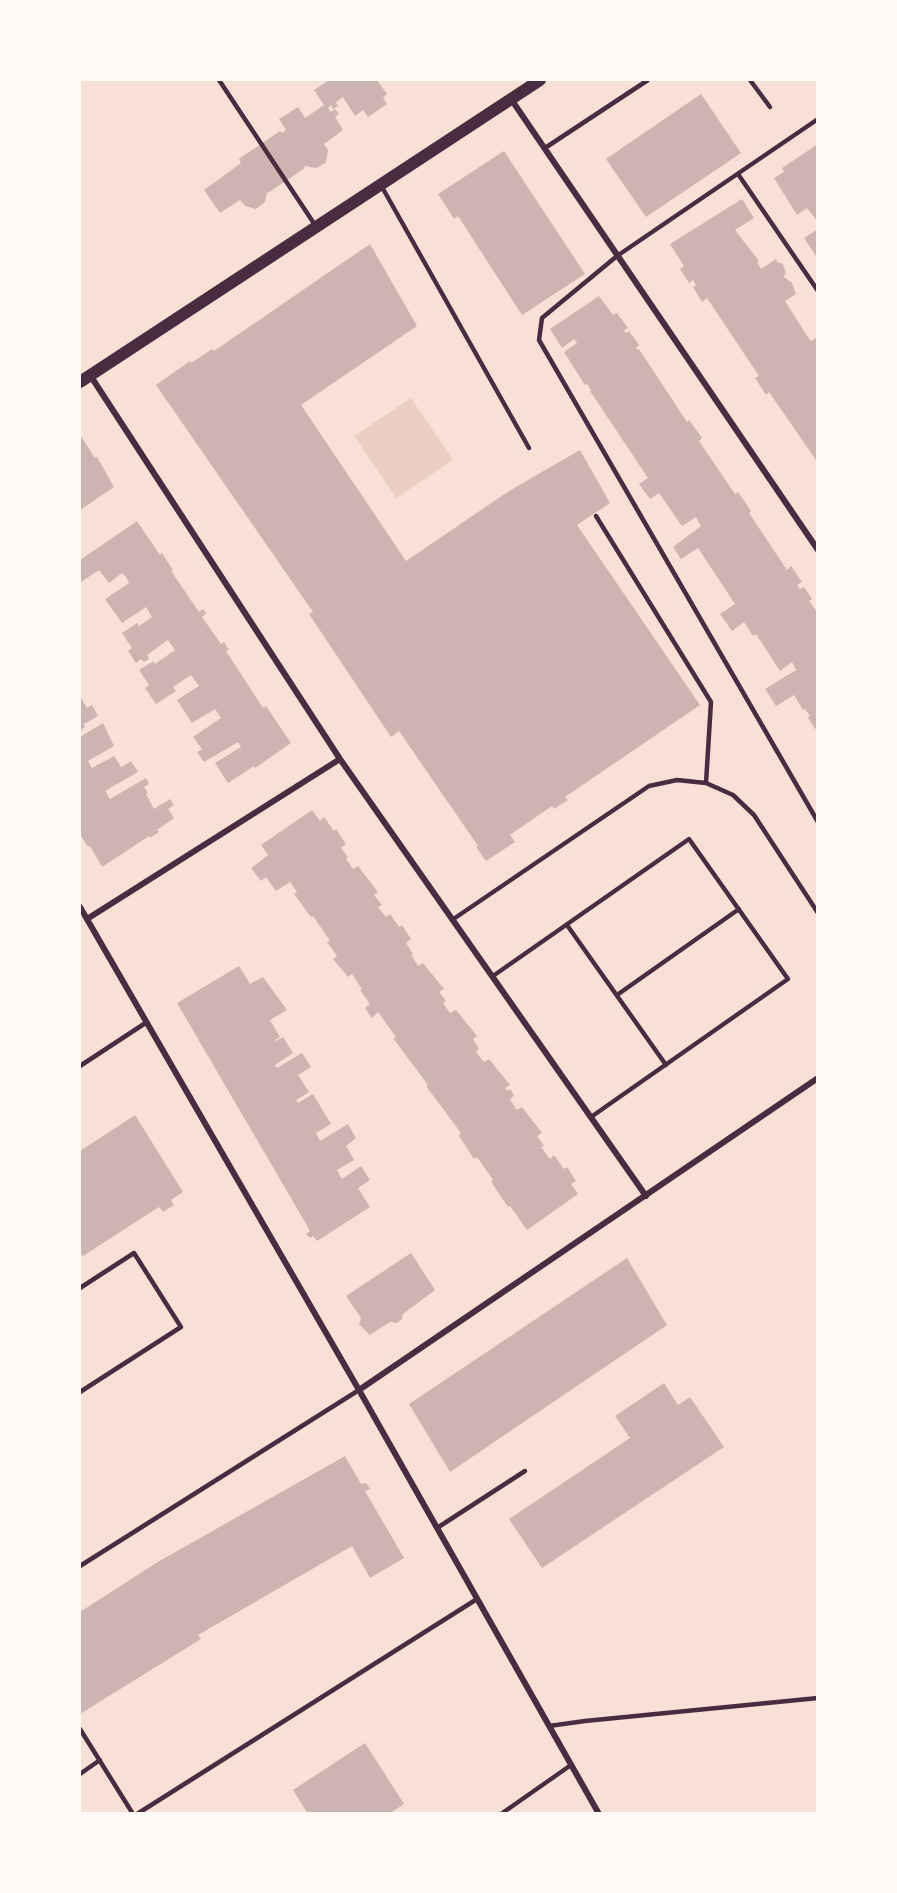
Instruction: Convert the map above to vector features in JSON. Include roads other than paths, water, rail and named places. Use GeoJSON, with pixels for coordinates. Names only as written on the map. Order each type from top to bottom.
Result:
{"type":"FeatureCollection","features":[{"type":"Feature","properties":{"kind":"main road"},"geometry":{"type":"LineString","coordinates":[[85,378],[540,80]]}},
{"type":"Feature","properties":{"kind":"street"},"geometry":{"type":"LineString","coordinates":[[511,99],[818,550]]}},
{"type":"Feature","properties":{"kind":"street"},"geometry":{"type":"LineString","coordinates":[[85,378],[340,759],[646,1196]]}},
{"type":"Feature","properties":{"kind":"street"},"geometry":{"type":"LineString","coordinates":[[87,919],[340,759]]}},
{"type":"Feature","properties":{"kind":"street"},"geometry":{"type":"LineString","coordinates":[[80,907],[359,1390],[599,1814]]}},
{"type":"Feature","properties":{"kind":"street"},"geometry":{"type":"LineString","coordinates":[[359,1390],[818,1078]]}},
{"type":"Feature","properties":{"kind":"lane"},"geometry":{"type":"LineString","coordinates":[[219,80],[316,227]]}},
{"type":"Feature","properties":{"kind":"lane"},"geometry":{"type":"LineString","coordinates":[[545,148],[648,80]]}},
{"type":"Feature","properties":{"kind":"lane"},"geometry":{"type":"LineString","coordinates":[[750,80],[770,106]]}},
{"type":"Feature","properties":{"kind":"lane"},"geometry":{"type":"LineString","coordinates":[[818,120],[617,256],[542,318],[539,340],[818,822]]}},
{"type":"Feature","properties":{"kind":"lane"},"geometry":{"type":"LineString","coordinates":[[738,174],[818,291]]}},
{"type":"Feature","properties":{"kind":"lane"},"geometry":{"type":"LineString","coordinates":[[381,184],[529,448]]}},
{"type":"Feature","properties":{"kind":"lane"},"geometry":{"type":"LineString","coordinates":[[596,516],[711,702],[706,783]]}},
{"type":"Feature","properties":{"kind":"lane"},"geometry":{"type":"LineString","coordinates":[[452,920],[649,786],[677,780],[706,783],[732,795],[754,815],[818,914]]}},
{"type":"Feature","properties":{"kind":"lane"},"geometry":{"type":"LineString","coordinates":[[493,976],[689,839],[788,979],[591,1117]]}},
{"type":"Feature","properties":{"kind":"lane"},"geometry":{"type":"LineString","coordinates":[[617,995],[739,909]]}},
{"type":"Feature","properties":{"kind":"lane"},"geometry":{"type":"LineString","coordinates":[[567,925],[666,1065]]}},
{"type":"Feature","properties":{"kind":"lane"},"geometry":{"type":"LineString","coordinates":[[80,1066],[147,1022]]}},
{"type":"Feature","properties":{"kind":"lane"},"geometry":{"type":"LineString","coordinates":[[80,1288],[134,1253],[181,1327],[80,1392]]}},
{"type":"Feature","properties":{"kind":"lane"},"geometry":{"type":"LineString","coordinates":[[80,1566],[359,1390]]}},
{"type":"Feature","properties":{"kind":"lane"},"geometry":{"type":"LineString","coordinates":[[437,1528],[525,1471]]}},
{"type":"Feature","properties":{"kind":"lane"},"geometry":{"type":"LineString","coordinates":[[80,1729],[135,1814],[477,1599]]}},
{"type":"Feature","properties":{"kind":"lane"},"geometry":{"type":"LineString","coordinates":[[549,1726],[818,1698]]}},
{"type":"Feature","properties":{"kind":"lane"},"geometry":{"type":"LineString","coordinates":[[80,1774],[100,1760]]}},
{"type":"Feature","properties":{"kind":"lane"},"geometry":{"type":"LineString","coordinates":[[501,1814],[571,1765]]}}]}
